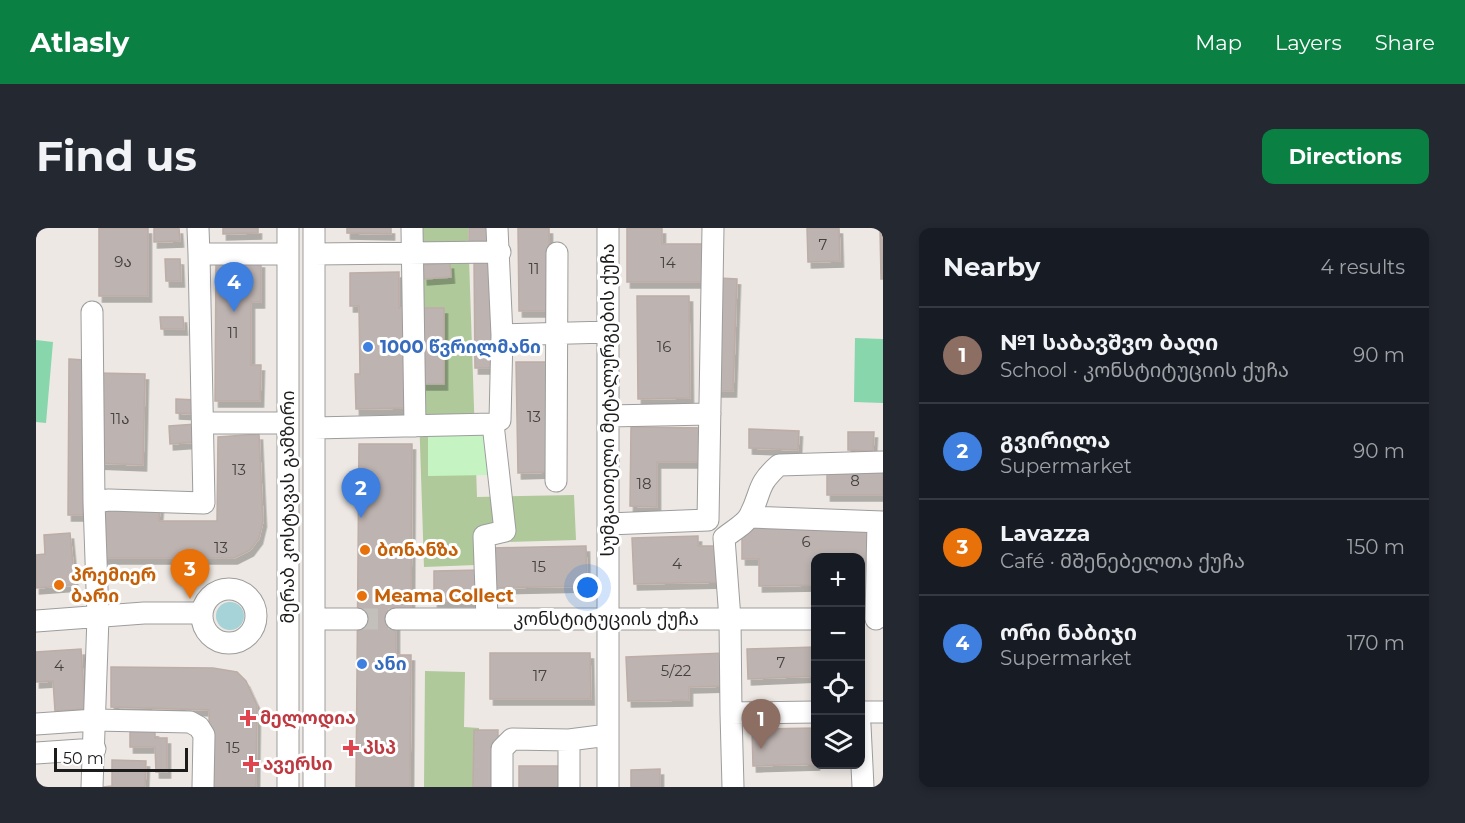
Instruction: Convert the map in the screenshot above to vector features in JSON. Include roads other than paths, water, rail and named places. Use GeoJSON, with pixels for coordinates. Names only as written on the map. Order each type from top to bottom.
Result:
{"type":"FeatureCollection","features":[{"type":"Feature","properties":{"kind":"street"},"geometry":{"type":"LineString","coordinates":[[94,502],[109,500],[204,503],[198,228]]}},
{"type":"Feature","properties":{"kind":"street","name":"მერაბ კოსტავას გამზირი"},"geometry":{"type":"LineString","coordinates":[[288,228],[288,787]]}},
{"type":"Feature","properties":{"kind":"street","name":"მერაბ კოსტავას გამზირი"},"geometry":{"type":"LineString","coordinates":[[314,228],[314,787]]}},
{"type":"Feature","properties":{"kind":"street"},"geometry":{"type":"LineString","coordinates":[[412,228],[415,426]]}},
{"type":"Feature","properties":{"kind":"street"},"geometry":{"type":"LineString","coordinates":[[314,428],[493,424],[500,420],[502,335],[498,228]]}},
{"type":"Feature","properties":{"kind":"street","name":"სუმგაითელი მეტალურგების ქუჩა"},"geometry":{"type":"LineString","coordinates":[[608,228],[608,787]]}},
{"type":"Feature","properties":{"kind":"street"},"geometry":{"type":"LineString","coordinates":[[608,524],[708,520],[713,228]]}},
{"type":"Feature","properties":{"kind":"street"},"geometry":{"type":"LineString","coordinates":[[314,254],[500,252]]}},
{"type":"Feature","properties":{"kind":"street"},"geometry":{"type":"LineString","coordinates":[[199,254],[288,254]]}},
{"type":"Feature","properties":{"kind":"street"},"geometry":{"type":"LineString","coordinates":[[556,481],[557,254]]}},
{"type":"Feature","properties":{"kind":"street"},"geometry":{"type":"LineString","coordinates":[[92,312],[98,617],[92,787]]}},
{"type":"Feature","properties":{"kind":"street"},"geometry":{"type":"LineString","coordinates":[[502,335],[608,332]]}},
{"type":"Feature","properties":{"kind":"street"},"geometry":{"type":"LineString","coordinates":[[608,416],[710,414]]}},
{"type":"Feature","properties":{"kind":"street"},"geometry":{"type":"LineString","coordinates":[[204,423],[288,423]]}},
{"type":"Feature","properties":{"kind":"street"},"geometry":{"type":"LineString","coordinates":[[487,619],[484,536],[505,531],[493,424]]}},
{"type":"Feature","properties":{"kind":"street"},"geometry":{"type":"LineString","coordinates":[[733,787],[730,619],[724,538],[749,517],[765,476],[778,465],[883,462]]}},
{"type":"Feature","properties":{"kind":"street"},"geometry":{"type":"LineString","coordinates":[[749,517],[880,522],[873,619]]}},
{"type":"Feature","properties":{"kind":"street"},"geometry":{"type":"LineString","coordinates":[[233,589],[242,591],[249,597],[256,613],[255,622],[246,637],[238,642],[229,643],[220,642],[206,630],[202,622],[202,613],[209,597],[216,591],[233,589]]}},
{"type":"Feature","properties":{"kind":"street"},"geometry":{"type":"LineString","coordinates":[[36,621],[144,613],[202,613]]}},
{"type":"Feature","properties":{"kind":"street"},"geometry":{"type":"LineString","coordinates":[[256,613],[288,614]]}},
{"type":"Feature","properties":{"kind":"street"},"geometry":{"type":"LineString","coordinates":[[314,619],[357,619]]}},
{"type":"Feature","properties":{"kind":"street","name":"კონსტიტუციის ქუჩა"},"geometry":{"type":"LineString","coordinates":[[396,619],[811,619]]}},
{"type":"Feature","properties":{"kind":"street"},"geometry":{"type":"LineString","coordinates":[[731,713],[811,712]]}},
{"type":"Feature","properties":{"kind":"street"},"geometry":{"type":"LineString","coordinates":[[865,712],[883,712]]}},
{"type":"Feature","properties":{"kind":"street"},"geometry":{"type":"LineString","coordinates":[[36,724],[95,720],[190,722],[199,727],[204,735],[203,787]]}},
{"type":"Feature","properties":{"kind":"street"},"geometry":{"type":"LineString","coordinates":[[502,787],[502,749],[512,739],[569,740],[608,735]]}},
{"type":"Feature","properties":{"kind":"street"},"geometry":{"type":"LineString","coordinates":[[569,740],[569,787]]}},
{"type":"Feature","properties":{"kind":"street"},"geometry":{"type":"LineString","coordinates":[[36,753],[95,749]]}},
{"type":"Feature","properties":{"kind":"street"},"geometry":{"type":"LineString","coordinates":[[862,769],[863,787]]}},
{"type":"Feature","properties":{"kind":"water"},"geometry":{"type":"Polygon","coordinates":[[[230,602],[240,606],[244,616],[240,626],[230,630],[220,626],[216,616],[220,606],[230,602]]]}},
{"type":"Feature","properties":{"kind":"tunnel"},"geometry":{"type":"LineString","coordinates":[[357,619],[396,619]]}},
{"type":"Feature","properties":{"kind":"place","name":"ორი ნაბიჯი"},"geometry":{"type":"Point","coordinates":[234,312]}},
{"type":"Feature","properties":{"kind":"place","name":"1000 წვრილმანი"},"geometry":{"type":"Point","coordinates":[368,347]}},
{"type":"Feature","properties":{"kind":"place","name":"გვირილა"},"geometry":{"type":"Point","coordinates":[361,518]}},
{"type":"Feature","properties":{"kind":"place","name":"ბონანზა"},"geometry":{"type":"Point","coordinates":[365,550]}},
{"type":"Feature","properties":{"kind":"place","name":"პრემიერ ბარი"},"geometry":{"type":"Point","coordinates":[59,585]}},
{"type":"Feature","properties":{"kind":"place","name":"Meama Collect"},"geometry":{"type":"Point","coordinates":[362,596]}},
{"type":"Feature","properties":{"kind":"place","name":"Lavazza"},"geometry":{"type":"Point","coordinates":[190,599]}},
{"type":"Feature","properties":{"kind":"place","name":"ანი"},"geometry":{"type":"Point","coordinates":[362,664]}},
{"type":"Feature","properties":{"kind":"place","name":"მელოდია"},"geometry":{"type":"Point","coordinates":[248,718]}},
{"type":"Feature","properties":{"kind":"place","name":"პსპ"},"geometry":{"type":"Point","coordinates":[351,748]}},
{"type":"Feature","properties":{"kind":"place","name":"№1 საბავშვო ბაღი"},"geometry":{"type":"Point","coordinates":[761,749]}},
{"type":"Feature","properties":{"kind":"place","name":"ავერსი"},"geometry":{"type":"Point","coordinates":[251,764]}}]}
